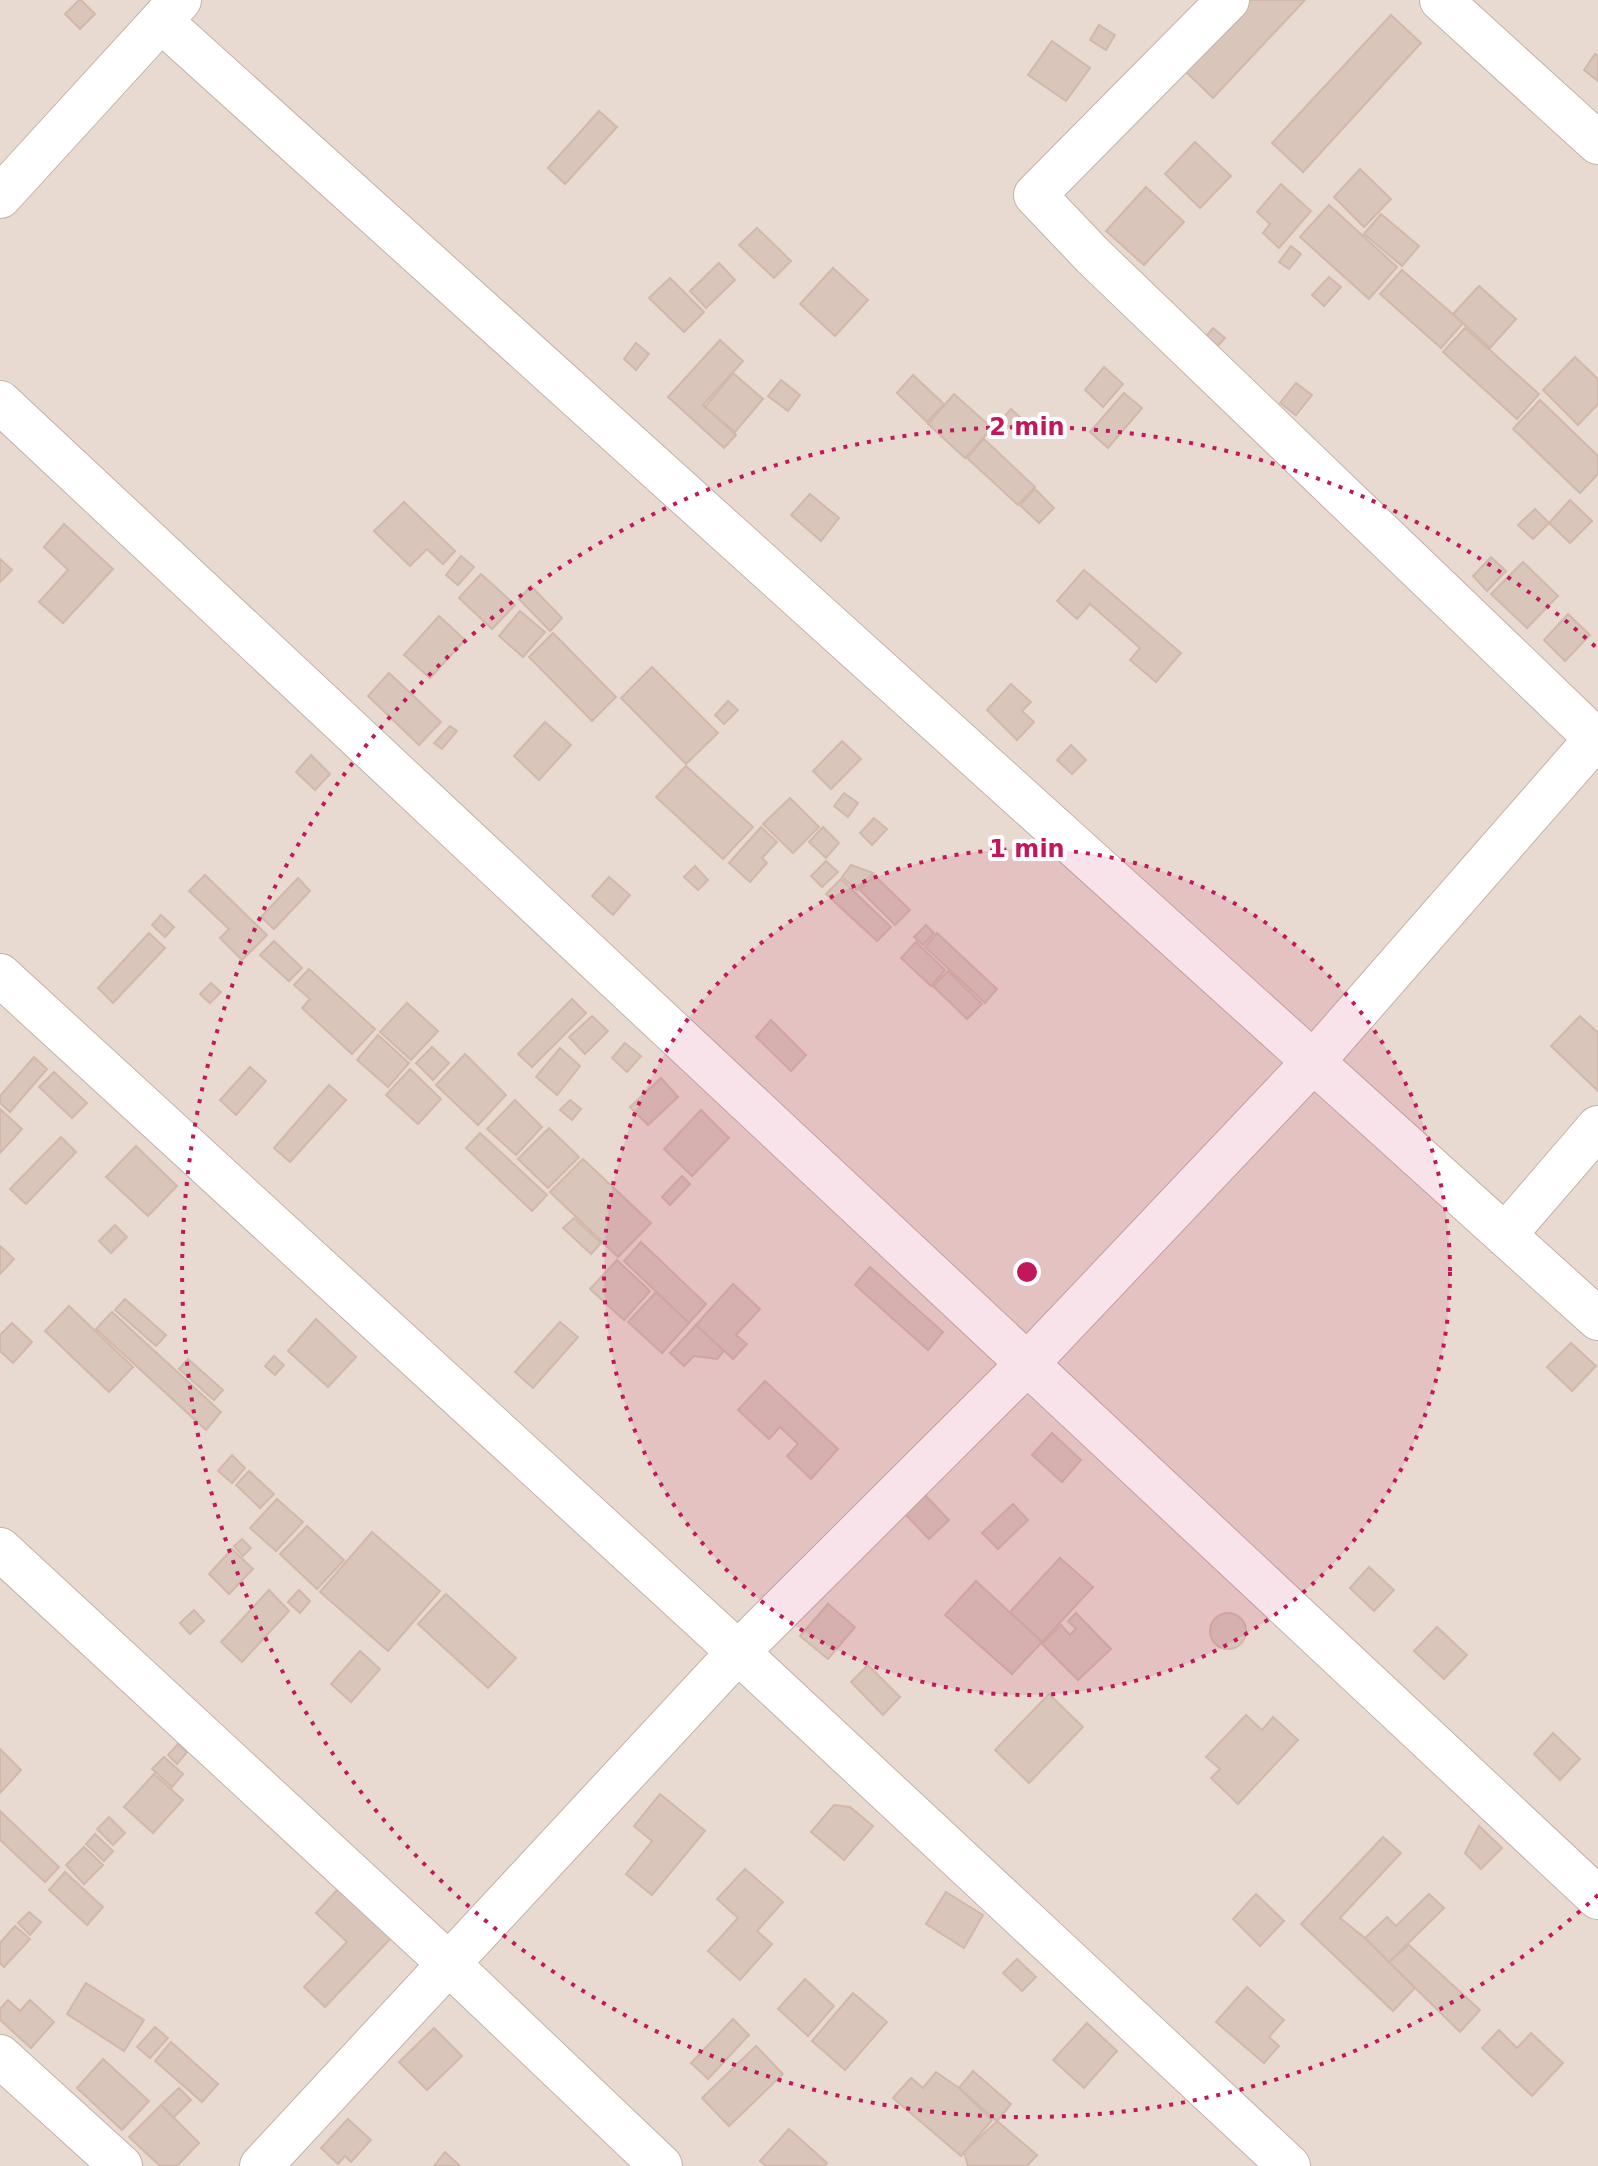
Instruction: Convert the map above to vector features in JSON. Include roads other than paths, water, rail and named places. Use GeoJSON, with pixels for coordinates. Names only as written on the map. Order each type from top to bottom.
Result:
{"type":"FeatureCollection","features":[{"type":"Feature","properties":{"kind":"street"},"geometry":{"type":"LineString","coordinates":[[261,2166],[738,1652],[1027,1364],[1313,1062],[1597,739],[1093,256],[1035,195],[1228,0]]}},
{"type":"Feature","properties":{"kind":"street"},"geometry":{"type":"LineString","coordinates":[[1441,0],[1598,143]]}},
{"type":"Feature","properties":{"kind":"street"},"geometry":{"type":"LineString","coordinates":[[0,197],[170,10],[1313,1062],[1598,1319]]}},
{"type":"Feature","properties":{"kind":"street"},"geometry":{"type":"LineString","coordinates":[[0,402],[1598,1898]]}},
{"type":"Feature","properties":{"kind":"street"},"geometry":{"type":"LineString","coordinates":[[0,975],[738,1652],[1289,2166]]}},
{"type":"Feature","properties":{"kind":"street"},"geometry":{"type":"LineString","coordinates":[[1505,1235],[1598,1127]]}},
{"type":"Feature","properties":{"kind":"street"},"geometry":{"type":"LineString","coordinates":[[0,1549],[449,1964],[661,2166]]}},
{"type":"Feature","properties":{"kind":"street"},"geometry":{"type":"LineString","coordinates":[[0,2056],[121,2166]]}}]}
